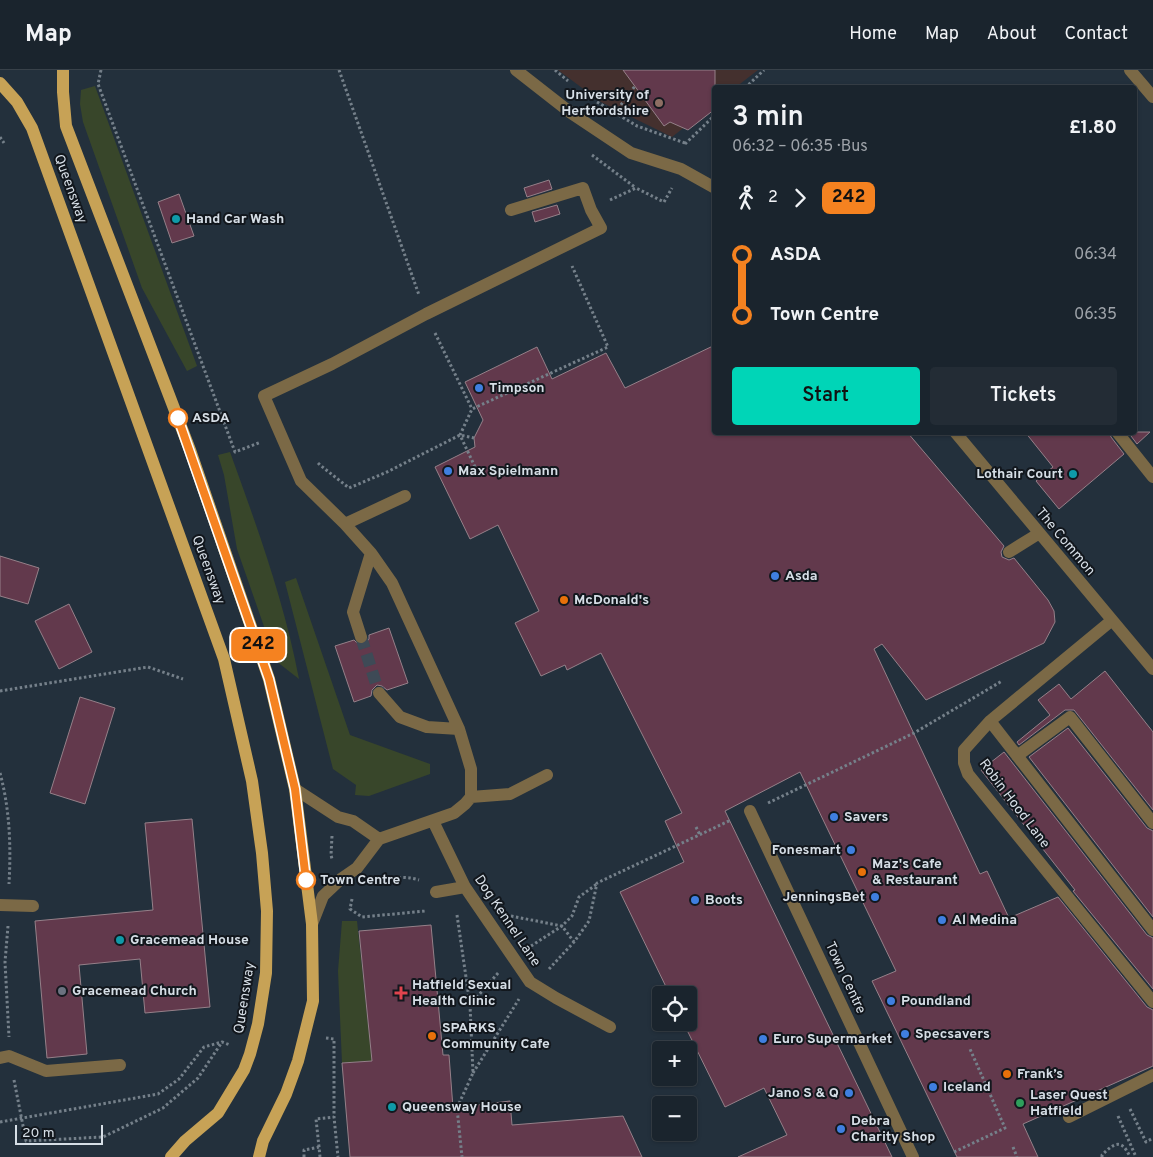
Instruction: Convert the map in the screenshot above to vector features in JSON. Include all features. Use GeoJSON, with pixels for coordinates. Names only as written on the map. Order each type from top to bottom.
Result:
{"type":"FeatureCollection","features":[{"type":"Feature","properties":{"kind":"main road","name":"Queensway"},"geometry":{"type":"LineString","coordinates":[[63,70],[66,126],[190,450],[266,670],[295,789],[312,924],[313,1001],[298,1060],[286,1094],[263,1141],[259,1157]]}},
{"type":"Feature","properties":{"kind":"main road","name":"Queensway"},"geometry":{"type":"LineString","coordinates":[[0,83],[17,102],[32,128],[166,496],[224,659],[252,781],[262,854],[267,911],[266,973],[258,1024],[244,1070],[218,1113],[185,1140],[171,1157]]}},
{"type":"Feature","properties":{"kind":"street"},"geometry":{"type":"LineString","coordinates":[[516,70],[571,113],[632,153],[681,168],[712,186]]}},
{"type":"Feature","properties":{"kind":"street"},"geometry":{"type":"LineString","coordinates":[[1130,70],[1153,97]]}},
{"type":"Feature","properties":{"kind":"street"},"geometry":{"type":"LineString","coordinates":[[471,797],[471,769],[459,729],[392,583],[371,553],[345,524],[301,481],[264,396],[332,364],[426,314],[601,228],[583,188],[512,210]]}},
{"type":"Feature","properties":{"kind":"street","name":"The Common"},"geometry":{"type":"LineString","coordinates":[[957,435],[1038,534],[1153,669]]}},
{"type":"Feature","properties":{"kind":"street"},"geometry":{"type":"LineString","coordinates":[[1119,435],[1153,477]]}},
{"type":"Feature","properties":{"kind":"street"},"geometry":{"type":"LineString","coordinates":[[345,524],[406,496]]}},
{"type":"Feature","properties":{"kind":"street"},"geometry":{"type":"LineString","coordinates":[[1009,552],[1038,534]]}},
{"type":"Feature","properties":{"kind":"street"},"geometry":{"type":"LineString","coordinates":[[362,637],[353,612],[371,553]]}},
{"type":"Feature","properties":{"kind":"street","name":"Robin Hood Lane"},"geometry":{"type":"LineString","coordinates":[[1111,620],[990,721],[964,750],[964,763],[968,774],[1153,1002]]}},
{"type":"Feature","properties":{"kind":"street"},"geometry":{"type":"LineString","coordinates":[[379,693],[400,717],[426,727],[459,729]]}},
{"type":"Feature","properties":{"kind":"street"},"geometry":{"type":"LineString","coordinates":[[1017,756],[1070,717],[1153,823]]}},
{"type":"Feature","properties":{"kind":"street"},"geometry":{"type":"LineString","coordinates":[[990,721],[1153,930]]}},
{"type":"Feature","properties":{"kind":"street"},"geometry":{"type":"LineString","coordinates":[[312,924],[323,896],[341,879],[357,868],[378,839],[454,813],[471,797],[510,794],[548,774]]}},
{"type":"Feature","properties":{"kind":"street"},"geometry":{"type":"LineString","coordinates":[[295,789],[338,817],[353,821],[378,839]]}},
{"type":"Feature","properties":{"kind":"street","name":"Town Centre"},"geometry":{"type":"LineString","coordinates":[[750,812],[913,1157]]}},
{"type":"Feature","properties":{"kind":"street","name":"Dog Kennel Lane"},"geometry":{"type":"LineString","coordinates":[[433,821],[465,887],[530,982],[610,1027]]}},
{"type":"Feature","properties":{"kind":"street"},"geometry":{"type":"LineString","coordinates":[[436,892],[465,887]]}},
{"type":"Feature","properties":{"kind":"street"},"geometry":{"type":"LineString","coordinates":[[4,905],[33,906]]}},
{"type":"Feature","properties":{"kind":"street"},"geometry":{"type":"LineString","coordinates":[[5,1057],[46,1071],[120,1065]]}},
{"type":"Feature","properties":{"kind":"street"},"geometry":{"type":"LineString","coordinates":[[1069,1117],[1153,1075]]}},
{"type":"Feature","properties":{"kind":"path"},"geometry":{"type":"LineString","coordinates":[[101,70],[98,84],[235,452],[282,435]]}},
{"type":"Feature","properties":{"kind":"path"},"geometry":{"type":"LineString","coordinates":[[339,70],[426,314],[472,409]]}},
{"type":"Feature","properties":{"kind":"path"},"geometry":{"type":"LineString","coordinates":[[555,70],[574,86]]}},
{"type":"Feature","properties":{"kind":"path"},"geometry":{"type":"LineString","coordinates":[[748,85],[764,70]]}},
{"type":"Feature","properties":{"kind":"path"},"geometry":{"type":"LineString","coordinates":[[615,113],[635,86]]}},
{"type":"Feature","properties":{"kind":"path"},"geometry":{"type":"LineString","coordinates":[[594,100],[637,126],[685,143]]}},
{"type":"Feature","properties":{"kind":"path"},"geometry":{"type":"LineString","coordinates":[[683,152],[685,143],[712,118]]}},
{"type":"Feature","properties":{"kind":"path"},"geometry":{"type":"LineString","coordinates":[[0,137],[4,143]]}},
{"type":"Feature","properties":{"kind":"path"},"geometry":{"type":"LineString","coordinates":[[474,467],[460,436],[472,409],[608,347],[563,247]]}},
{"type":"Feature","properties":{"kind":"path"},"geometry":{"type":"LineString","coordinates":[[316,457],[320,465],[349,488],[387,472],[460,436],[474,438]]}},
{"type":"Feature","properties":{"kind":"path"},"geometry":{"type":"LineString","coordinates":[[0,690],[148,666],[184,679]]}},
{"type":"Feature","properties":{"kind":"path"},"geometry":{"type":"LineString","coordinates":[[470,1005],[513,958],[562,926],[572,916],[579,897],[597,883],[750,812],[914,732],[1006,678]]}},
{"type":"Feature","properties":{"kind":"path"},"geometry":{"type":"LineString","coordinates":[[0,774],[8,810],[10,840],[4,905],[5,1057],[22,1118],[26,1141],[103,1137],[164,1108],[198,1078],[222,1042],[204,1047],[179,1079],[158,1094],[22,1118],[0,1122]]}},
{"type":"Feature","properties":{"kind":"path"},"geometry":{"type":"LineString","coordinates":[[696,826],[700,835]]}},
{"type":"Feature","properties":{"kind":"path"},"geometry":{"type":"LineString","coordinates":[[368,886],[394,878],[408,877],[421,881],[436,892]]}},
{"type":"Feature","properties":{"kind":"path"},"geometry":{"type":"LineString","coordinates":[[462,1157],[457,1108],[473,1073],[530,982],[546,973],[574,942],[589,921],[597,883]]}},
{"type":"Feature","properties":{"kind":"path"},"geometry":{"type":"LineString","coordinates":[[473,1073],[470,1005],[456,909],[483,913],[491,908],[514,917],[562,926],[574,942]]}},
{"type":"Feature","properties":{"kind":"path"},"geometry":{"type":"LineString","coordinates":[[350,909],[362,917],[428,911]]}},
{"type":"Feature","properties":{"kind":"path"},"geometry":{"type":"LineString","coordinates":[[334,1039],[334,1117],[338,1157]]}},
{"type":"Feature","properties":{"kind":"path"},"geometry":{"type":"LineString","coordinates":[[954,1152],[1006,1128],[970,1050]]}},
{"type":"Feature","properties":{"kind":"path"},"geometry":{"type":"LineString","coordinates":[[1126,1102],[1146,1142],[1153,1138]]}},
{"type":"Feature","properties":{"kind":"path"},"geometry":{"type":"LineString","coordinates":[[439,1110],[457,1108]]}},
{"type":"Feature","properties":{"kind":"path"},"geometry":{"type":"LineString","coordinates":[[1114,1108],[1136,1157]]}},
{"type":"Feature","properties":{"kind":"path"},"geometry":{"type":"LineString","coordinates":[[320,1157],[316,1119],[334,1117]]}},
{"type":"Feature","properties":{"kind":"path"},"geometry":{"type":"LineString","coordinates":[[1102,1157],[1106,1150],[1117,1144],[1122,1144],[1126,1147],[1130,1157]]}},
{"type":"Feature","properties":{"kind":"path"},"geometry":{"type":"LineString","coordinates":[[304,1157],[304,1150],[319,1147]]}},
{"type":"Feature","properties":{"kind":"path"},"geometry":{"type":"LineString","coordinates":[[1013,1147],[1017,1157]]}},
{"type":"Feature","properties":{"kind":"shaded area","name":"University of Hertfordshire"},"geometry":{"type":"Polygon","coordinates":[[[558,70],[758,70],[739,85],[712,85],[712,105],[672,137],[601,102],[558,70]]]}},
{"type":"Feature","properties":{"kind":"green space"},"geometry":{"type":"Polygon","coordinates":[[[95,86],[197,366],[187,371],[142,288],[83,122],[80,104],[81,90],[95,86]]]}},
{"type":"Feature","properties":{"kind":"green space"},"geometry":{"type":"Polygon","coordinates":[[[230,452],[278,592],[299,679],[276,661],[237,549],[224,475],[218,455],[230,452]]]}},
{"type":"Feature","properties":{"kind":"green space"},"geometry":{"type":"Polygon","coordinates":[[[296,578],[350,735],[430,764],[430,774],[369,796],[355,795],[356,785],[333,769],[285,582],[296,578]]]}},
{"type":"Feature","properties":{"kind":"green space"},"geometry":{"type":"Polygon","coordinates":[[[342,921],[357,921],[372,1061],[342,1063],[338,971],[342,921]]]}},
{"type":"Feature","properties":{"kind":"building"},"geometry":{"type":"Polygon","coordinates":[[[623,70],[715,70],[715,85],[712,85],[712,111],[688,130],[670,122],[664,126],[623,70]]]}},
{"type":"Feature","properties":{"kind":"building"},"geometry":{"type":"Polygon","coordinates":[[[549,180],[552,189],[527,197],[524,188],[549,180]]]}},
{"type":"Feature","properties":{"kind":"building","name":"Hand Car Wash"},"geometry":{"type":"Polygon","coordinates":[[[179,194],[194,236],[172,243],[158,202],[179,194]]]}},
{"type":"Feature","properties":{"kind":"building"},"geometry":{"type":"Polygon","coordinates":[[[557,205],[560,214],[535,222],[532,212],[557,205]]]}},
{"type":"Feature","properties":{"kind":"building"},"geometry":{"type":"Polygon","coordinates":[[[712,346],[712,435],[910,435],[1004,546],[1001,552],[1002,557],[1009,560],[1014,558],[1048,600],[1054,611],[1055,622],[1044,643],[926,700],[882,644],[874,649],[980,874],[987,871],[1009,918],[1058,897],[1147,1007],[1153,1010],[1153,1066],[1023,1124],[1038,1157],[957,1157],[872,981],[896,971],[800,772],[725,811],[892,1157],[738,1157],[787,1135],[764,1088],[725,1107],[697,1050],[697,1041],[692,1041],[687,1031],[697,1031],[697,986],[666,986],[620,892],[684,862],[665,821],[682,813],[601,653],[567,670],[565,665],[541,676],[515,623],[539,611],[498,525],[470,539],[435,467],[475,447],[474,438],[483,420],[465,382],[537,347],[552,379],[606,353],[625,388],[712,346]]]}},
{"type":"Feature","properties":{"kind":"building"},"geometry":{"type":"Polygon","coordinates":[[[1137,432],[1150,432],[1137,444],[1130,435],[1137,435],[1137,432]]]}},
{"type":"Feature","properties":{"kind":"building","name":"Lothair Court"},"geometry":{"type":"Polygon","coordinates":[[[1027,435],[1110,435],[1124,454],[1059,509],[1036,481],[1053,467],[1027,435]]]}},
{"type":"Feature","properties":{"kind":"building"},"geometry":{"type":"Polygon","coordinates":[[[0,556],[39,568],[28,604],[0,596],[0,556]]]}},
{"type":"Feature","properties":{"kind":"building"},"geometry":{"type":"Polygon","coordinates":[[[69,604],[92,652],[59,669],[35,621],[69,604]]]}},
{"type":"Feature","properties":{"kind":"building"},"geometry":{"type":"Polygon","coordinates":[[[389,628],[408,683],[387,690],[377,685],[372,690],[371,696],[354,702],[335,646],[354,640],[359,645],[364,645],[369,639],[369,635],[389,628]]]}},
{"type":"Feature","properties":{"kind":"building"},"geometry":{"type":"Polygon","coordinates":[[[1105,671],[1153,732],[1153,810],[1074,710],[1065,710],[1019,745],[1017,742],[1050,715],[1038,700],[1059,684],[1071,699],[1105,671]]]}},
{"type":"Feature","properties":{"kind":"building"},"geometry":{"type":"Polygon","coordinates":[[[80,697],[115,708],[85,804],[50,793],[80,697]]]}},
{"type":"Feature","properties":{"kind":"building"},"geometry":{"type":"Polygon","coordinates":[[[1068,728],[1147,828],[1153,831],[1153,917],[1029,757],[1068,728]]]}},
{"type":"Feature","properties":{"kind":"building"},"geometry":{"type":"Polygon","coordinates":[[[1004,752],[1147,935],[1153,938],[1153,989],[1073,891],[1075,890],[981,770],[1004,752]]]}},
{"type":"Feature","properties":{"kind":"building","name":"Gracemead House"},"geometry":{"type":"Polygon","coordinates":[[[192,819],[210,1007],[145,1013],[140,959],[79,965],[87,1054],[47,1058],[35,921],[153,910],[145,823],[192,819]]]}},
{"type":"Feature","properties":{"kind":"building"},"geometry":{"type":"Polygon","coordinates":[[[431,925],[443,1055],[449,1055],[453,1108],[510,1101],[512,1125],[623,1116],[642,1157],[350,1157],[342,1063],[372,1061],[359,931],[431,925]]]}},
{"type":"Feature","properties":{"kind":"tunnel"},"geometry":{"type":"LineString","coordinates":[[361,637],[379,693]]}},
{"type":"Feature","properties":{"kind":"bus line","name":"242"},"geometry":{"type":"LineString","coordinates":[[178,418],[269,679],[295,789],[306,880]]}},
{"type":"Feature","properties":{"kind":"place","name":"University of Hertfordshire"},"geometry":{"type":"Point","coordinates":[659,103]}},
{"type":"Feature","properties":{"kind":"place","name":"Hand Car Wash"},"geometry":{"type":"Point","coordinates":[176,219]}},
{"type":"Feature","properties":{"kind":"place","name":"Timpson"},"geometry":{"type":"Point","coordinates":[479,388]}},
{"type":"Feature","properties":{"kind":"place","name":"ASDA"},"geometry":{"type":"Point","coordinates":[178,418]}},
{"type":"Feature","properties":{"kind":"place","name":"Max Spielmann"},"geometry":{"type":"Point","coordinates":[448,471]}},
{"type":"Feature","properties":{"kind":"place","name":"Lothair Court"},"geometry":{"type":"Point","coordinates":[1073,474]}},
{"type":"Feature","properties":{"kind":"place","name":"Asda"},"geometry":{"type":"Point","coordinates":[775,576]}},
{"type":"Feature","properties":{"kind":"place","name":"McDonald's"},"geometry":{"type":"Point","coordinates":[564,600]}},
{"type":"Feature","properties":{"kind":"place","name":"Savers"},"geometry":{"type":"Point","coordinates":[834,817]}},
{"type":"Feature","properties":{"kind":"place","name":"Fonesmart"},"geometry":{"type":"Point","coordinates":[851,850]}},
{"type":"Feature","properties":{"kind":"place","name":"Maz's Cafe & Restaurant"},"geometry":{"type":"Point","coordinates":[862,872]}},
{"type":"Feature","properties":{"kind":"place","name":"Town Centre"},"geometry":{"type":"Point","coordinates":[306,880]}},
{"type":"Feature","properties":{"kind":"place","name":"JenningsBet"},"geometry":{"type":"Point","coordinates":[875,897]}},
{"type":"Feature","properties":{"kind":"place","name":"Boots"},"geometry":{"type":"Point","coordinates":[695,900]}},
{"type":"Feature","properties":{"kind":"place","name":"Al Medina"},"geometry":{"type":"Point","coordinates":[942,920]}},
{"type":"Feature","properties":{"kind":"place","name":"Gracemead House"},"geometry":{"type":"Point","coordinates":[120,940]}},
{"type":"Feature","properties":{"kind":"place","name":"Gracemead Church"},"geometry":{"type":"Point","coordinates":[62,991]}},
{"type":"Feature","properties":{"kind":"place","name":"Hatfield Sexual Health Clinic"},"geometry":{"type":"Point","coordinates":[401,993]}},
{"type":"Feature","properties":{"kind":"place","name":"Poundland"},"geometry":{"type":"Point","coordinates":[891,1001]}},
{"type":"Feature","properties":{"kind":"place","name":"Specsavers"},"geometry":{"type":"Point","coordinates":[905,1034]}},
{"type":"Feature","properties":{"kind":"place","name":"SPARKS Community Cafe"},"geometry":{"type":"Point","coordinates":[432,1036]}},
{"type":"Feature","properties":{"kind":"place","name":"Euro Supermarket"},"geometry":{"type":"Point","coordinates":[763,1039]}},
{"type":"Feature","properties":{"kind":"place","name":"Frank’s"},"geometry":{"type":"Point","coordinates":[1007,1074]}},
{"type":"Feature","properties":{"kind":"place","name":"Iceland"},"geometry":{"type":"Point","coordinates":[933,1087]}},
{"type":"Feature","properties":{"kind":"place","name":"Jano S & Q"},"geometry":{"type":"Point","coordinates":[849,1093]}},
{"type":"Feature","properties":{"kind":"place","name":"Laser Quest Hatfield"},"geometry":{"type":"Point","coordinates":[1020,1103]}},
{"type":"Feature","properties":{"kind":"place","name":"Queensway House"},"geometry":{"type":"Point","coordinates":[392,1107]}},
{"type":"Feature","properties":{"kind":"place","name":"Debra Charity Shop"},"geometry":{"type":"Point","coordinates":[841,1129]}}]}
